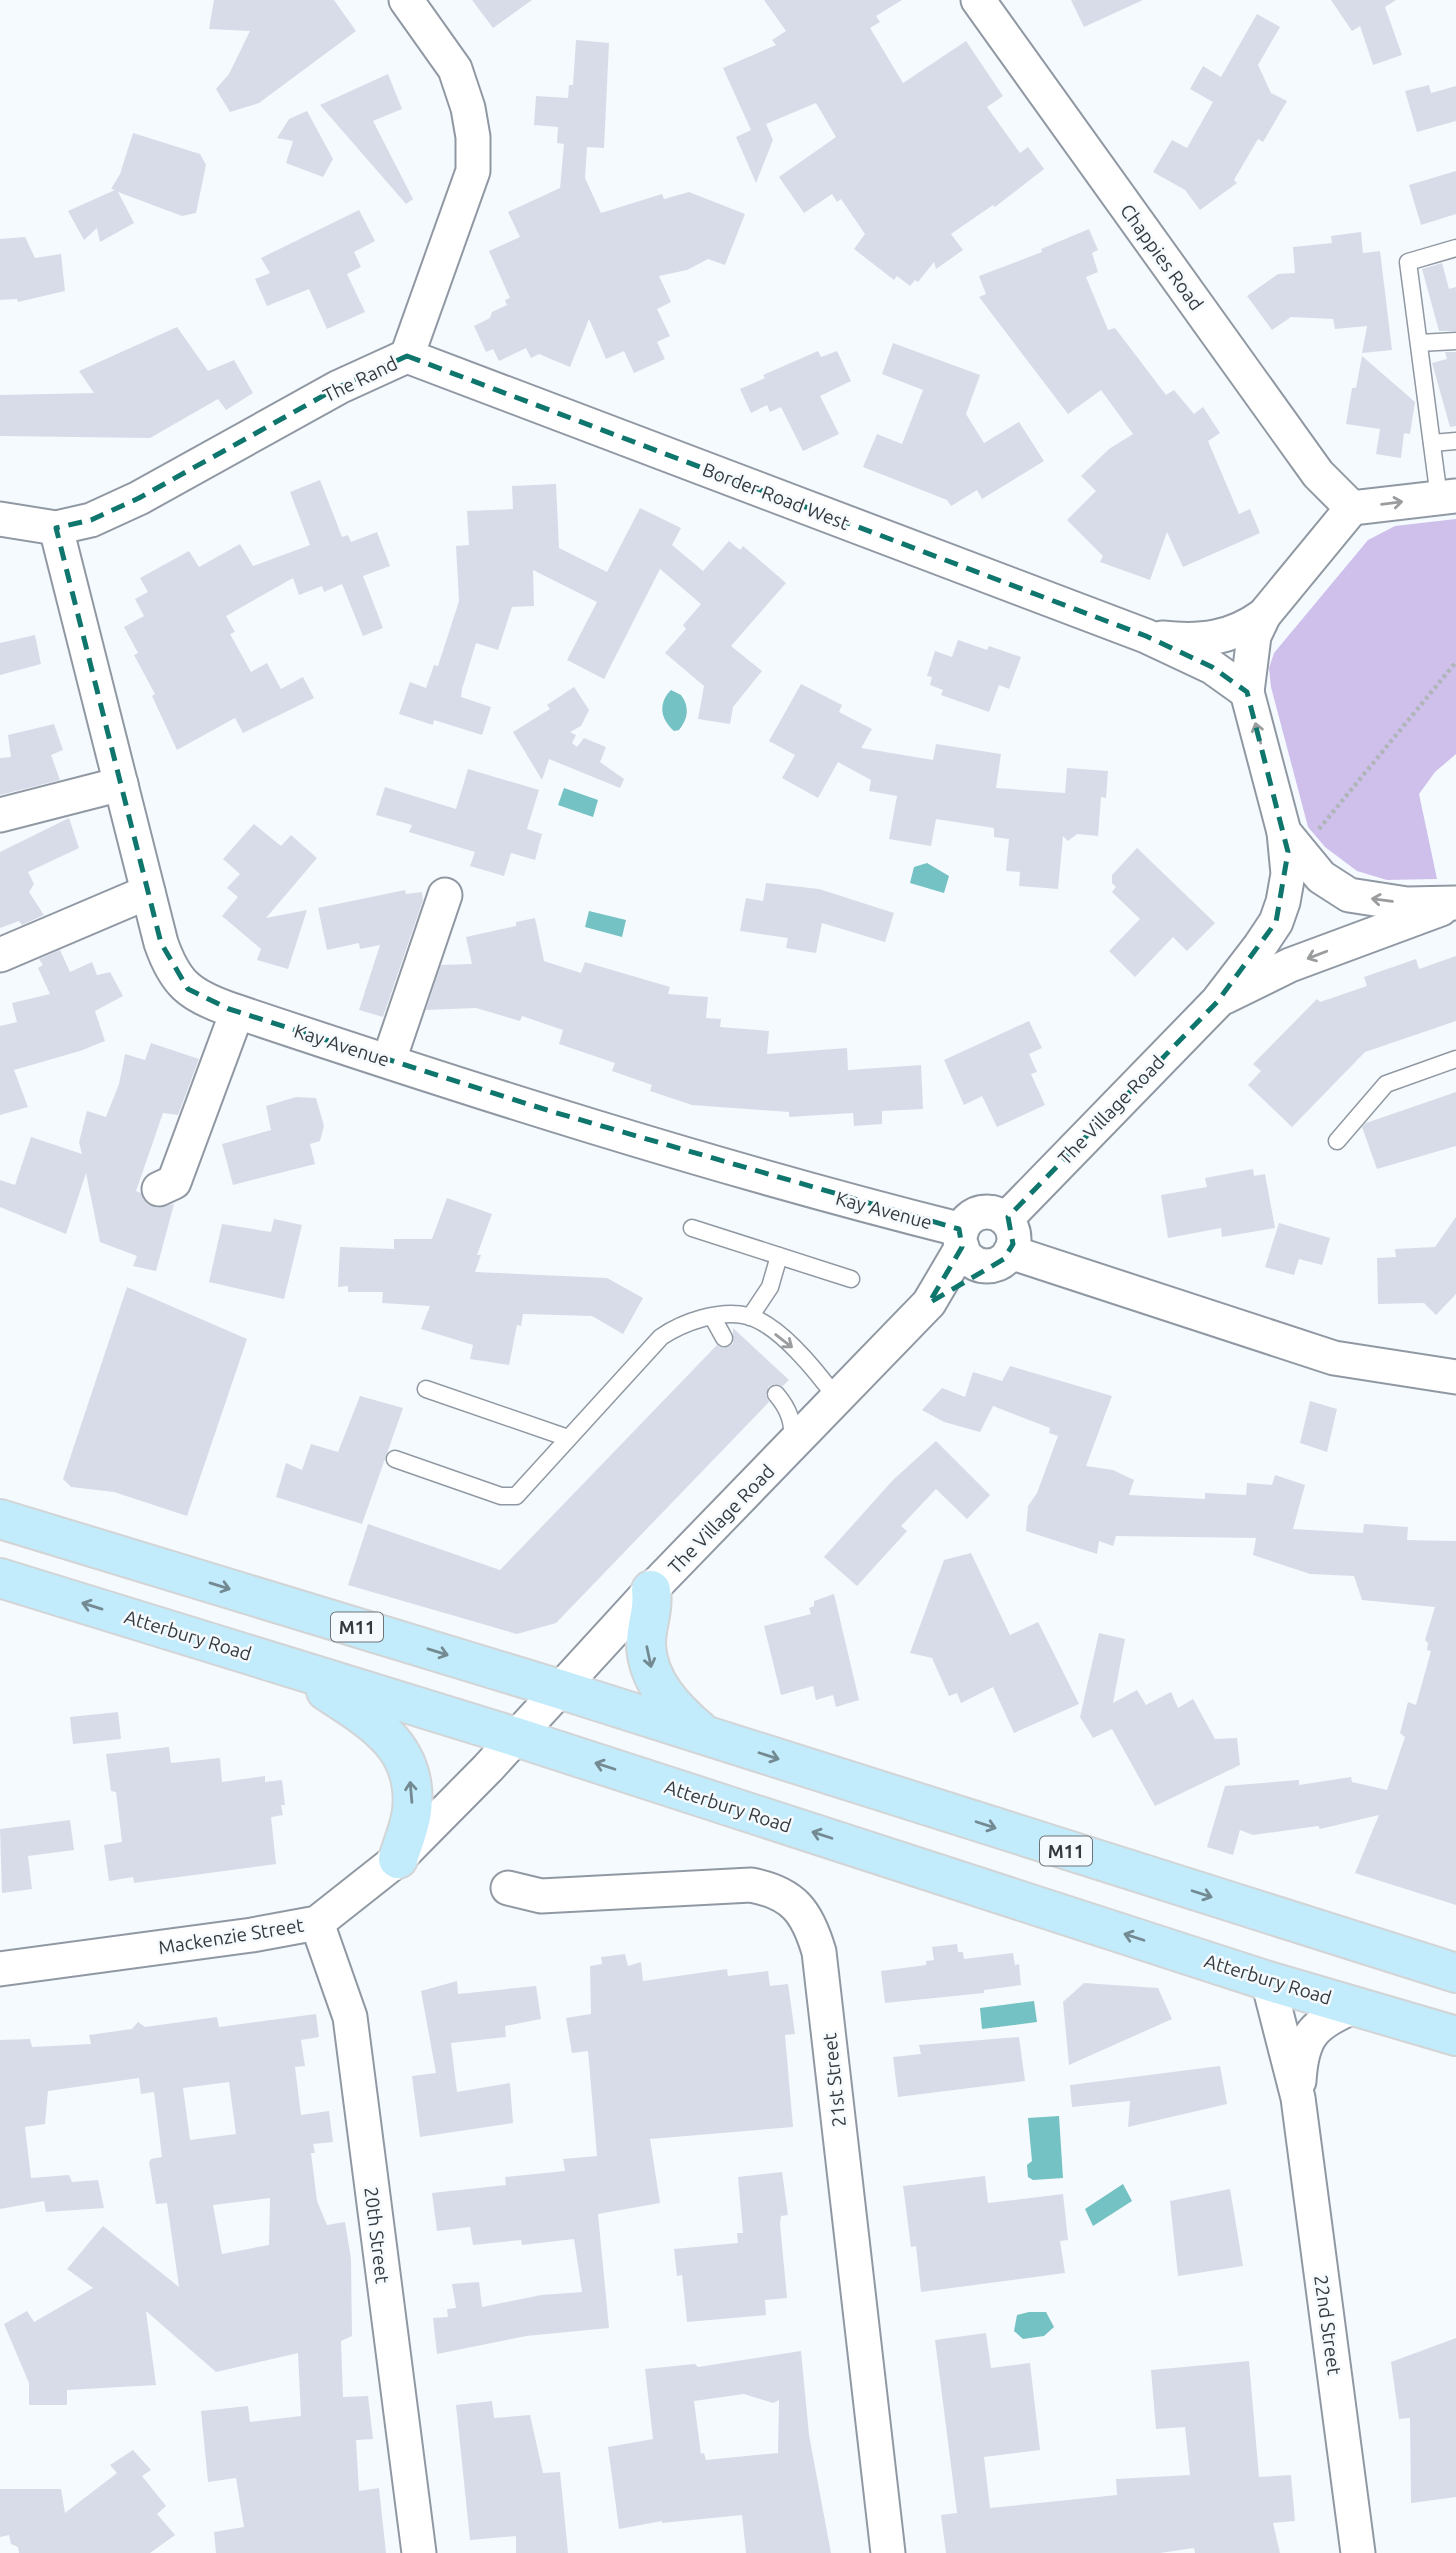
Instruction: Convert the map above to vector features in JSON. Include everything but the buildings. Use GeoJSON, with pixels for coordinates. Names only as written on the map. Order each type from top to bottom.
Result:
{"type":"FeatureCollection","features":[{"type":"Feature","properties":{"kind":"main road","name":"M11"},"geometry":{"type":"LineString","coordinates":[[0,1519],[559,1689],[1456,1973]]}},
{"type":"Feature","properties":{"kind":"main road","name":"Atterbury Road"},"geometry":{"type":"LineString","coordinates":[[0,1578],[516,1737],[1268,1981],[1456,2036]]}},
{"type":"Feature","properties":{"kind":"main road"},"geometry":{"type":"LineString","coordinates":[[651,1590],[653,1602],[646,1646],[655,1679],[681,1715],[704,1735]]}},
{"type":"Feature","properties":{"kind":"main road"},"geometry":{"type":"LineString","coordinates":[[251,1655],[325,1691],[384,1729],[401,1753],[412,1796],[411,1813],[398,1858]]}},
{"type":"Feature","properties":{"kind":"street","name":"The Rand"},"geometry":{"type":"LineString","coordinates":[[0,519],[56,528],[91,520],[139,498],[339,387],[407,356],[473,171],[474,137],[455,69],[406,0]]}},
{"type":"Feature","properties":{"kind":"street","name":"Chappies Road"},"geometry":{"type":"LineString","coordinates":[[978,0],[1318,474],[1352,508]]}},
{"type":"Feature","properties":{"kind":"street","name":"Border Road West"},"geometry":{"type":"LineString","coordinates":[[407,356],[1146,636],[1212,667],[1247,692]]}},
{"type":"Feature","properties":{"kind":"street"},"geometry":{"type":"LineString","coordinates":[[1247,692],[1254,636],[1264,615],[1352,508],[1447,497]]}},
{"type":"Feature","properties":{"kind":"street","name":"Kay Avenue"},"geometry":{"type":"LineString","coordinates":[[56,528],[161,943],[180,983],[200,998],[388,1060],[749,1172],[981,1249],[1334,1358],[1456,1377]]}},
{"type":"Feature","properties":{"kind":"street","name":"Border Road West"},"geometry":{"type":"LineString","coordinates":[[1146,636],[1188,640],[1216,638],[1241,631],[1264,615]]}},
{"type":"Feature","properties":{"kind":"street","name":"The Village Road"},"geometry":{"type":"LineString","coordinates":[[1006,1219],[1217,1002],[1276,922],[1288,874],[1292,841],[1247,692]]}},
{"type":"Feature","properties":{"kind":"street"},"geometry":{"type":"LineString","coordinates":[[0,815],[121,784]]}},
{"type":"Feature","properties":{"kind":"street"},"geometry":{"type":"LineString","coordinates":[[1292,841],[1321,877],[1349,895],[1407,904],[1453,904]]}},
{"type":"Feature","properties":{"kind":"street"},"geometry":{"type":"LineString","coordinates":[[0,956],[148,892]]}},
{"type":"Feature","properties":{"kind":"street"},"geometry":{"type":"LineString","coordinates":[[388,1060],[445,895]]}},
{"type":"Feature","properties":{"kind":"street","name":"The Village Road"},"geometry":{"type":"LineString","coordinates":[[1217,1002],[1290,965],[1453,904]]}},
{"type":"Feature","properties":{"kind":"street"},"geometry":{"type":"LineString","coordinates":[[159,1189],[174,1182],[237,1012]]}},
{"type":"Feature","properties":{"kind":"street"},"geometry":{"type":"LineString","coordinates":[[990,1212],[1006,1219],[1014,1235],[981,1249],[966,1222],[981,1213],[990,1212]]}},
{"type":"Feature","properties":{"kind":"street","name":"The Village Road"},"geometry":{"type":"LineString","coordinates":[[516,1737],[651,1590],[981,1249]]}},
{"type":"Feature","properties":{"kind":"street","name":"Mackenzie Street"},"geometry":{"type":"LineString","coordinates":[[0,1969],[252,1935],[317,1923],[398,1858],[516,1737]]}},
{"type":"Feature","properties":{"kind":"street","name":"21st Street"},"geometry":{"type":"LineString","coordinates":[[508,1888],[541,1896],[751,1885],[773,1889],[791,1899],[804,1913],[819,1952],[888,2553]]}},
{"type":"Feature","properties":{"kind":"street","name":"20th Street"},"geometry":{"type":"LineString","coordinates":[[317,1923],[346,2006],[355,2050],[419,2553]]}},
{"type":"Feature","properties":{"kind":"street","name":"22nd Street"},"geometry":{"type":"LineString","coordinates":[[1268,1981],[1298,2098],[1358,2553]]}},
{"type":"Feature","properties":{"kind":"street","name":"22nd Street"},"geometry":{"type":"LineString","coordinates":[[1298,2098],[1300,2061],[1307,2038],[1324,2021],[1356,2005]]}},
{"type":"Feature","properties":{"kind":"lane"},"geometry":{"type":"LineString","coordinates":[[1447,497],[1432,443],[1408,262],[1456,248]]}},
{"type":"Feature","properties":{"kind":"lane"},"geometry":{"type":"LineString","coordinates":[[1419,343],[1456,341]]}},
{"type":"Feature","properties":{"kind":"lane"},"geometry":{"type":"LineString","coordinates":[[1432,443],[1456,441]]}},
{"type":"Feature","properties":{"kind":"lane"},"geometry":{"type":"LineString","coordinates":[[1337,1141],[1386,1084],[1456,1059]]}},
{"type":"Feature","properties":{"kind":"lane"},"geometry":{"type":"LineString","coordinates":[[692,1228],[851,1279]]}},
{"type":"Feature","properties":{"kind":"lane"},"geometry":{"type":"LineString","coordinates":[[750,1317],[771,1287],[779,1256]]}},
{"type":"Feature","properties":{"kind":"lane"},"geometry":{"type":"LineString","coordinates":[[395,1460],[509,1498],[522,1492],[661,1337],[686,1323],[734,1314],[750,1317],[808,1360],[837,1399]]}},
{"type":"Feature","properties":{"kind":"lane"},"geometry":{"type":"LineString","coordinates":[[713,1318],[724,1338]]}},
{"type":"Feature","properties":{"kind":"lane"},"geometry":{"type":"LineString","coordinates":[[426,1389],[568,1438]]}},
{"type":"Feature","properties":{"kind":"lane"},"geometry":{"type":"LineString","coordinates":[[776,1394],[790,1414],[793,1430],[791,1447]]}},
{"type":"Feature","properties":{"kind":"path"},"geometry":{"type":"LineString","coordinates":[[1292,841],[1456,663]]}},
{"type":"Feature","properties":{"kind":"highlighted area"},"geometry":{"type":"Polygon","coordinates":[[[407,356],[1146,636],[1212,667],[1247,692],[1288,852],[1276,922],[1217,1002],[1008,1217],[1013,1244],[1004,1259],[929,1303],[962,1247],[959,1229],[550,1111],[229,1009],[188,989],[161,943],[56,528],[91,520],[139,498],[339,387],[407,356]]]}},
{"type":"Feature","properties":{"kind":"shaded area"},"geometry":{"type":"Polygon","coordinates":[[[1456,519],[1456,754],[1435,772],[1419,794],[1437,879],[1387,880],[1357,871],[1325,847],[1308,827],[1271,687],[1269,668],[1274,653],[1368,540],[1395,526],[1456,519]]]}},
{"type":"Feature","properties":{"kind":"water"},"geometry":{"type":"Polygon","coordinates":[[[671,690],[681,695],[687,708],[682,726],[674,731],[662,711],[664,700],[671,690]]]}},
{"type":"Feature","properties":{"kind":"water"},"geometry":{"type":"Polygon","coordinates":[[[564,788],[598,800],[593,817],[558,805],[564,788]]]}},
{"type":"Feature","properties":{"kind":"water"},"geometry":{"type":"Polygon","coordinates":[[[927,863],[949,876],[944,893],[910,883],[914,867],[927,863]]]}},
{"type":"Feature","properties":{"kind":"water"},"geometry":{"type":"Polygon","coordinates":[[[589,911],[626,920],[622,937],[585,927],[589,911]]]}},
{"type":"Feature","properties":{"kind":"water"},"geometry":{"type":"Polygon","coordinates":[[[1034,2001],[1037,2022],[982,2029],[980,2008],[1034,2001]]]}},
{"type":"Feature","properties":{"kind":"water"},"geometry":{"type":"Polygon","coordinates":[[[1059,2116],[1063,2178],[1033,2180],[1028,2177],[1027,2165],[1032,2161],[1028,2118],[1059,2116]]]}},
{"type":"Feature","properties":{"kind":"water"},"geometry":{"type":"Polygon","coordinates":[[[1123,2184],[1132,2201],[1093,2226],[1085,2209],[1123,2184]]]}},
{"type":"Feature","properties":{"kind":"water"},"geometry":{"type":"Polygon","coordinates":[[[1046,2312],[1054,2327],[1044,2336],[1023,2339],[1014,2331],[1017,2315],[1046,2312]]]}}]}
